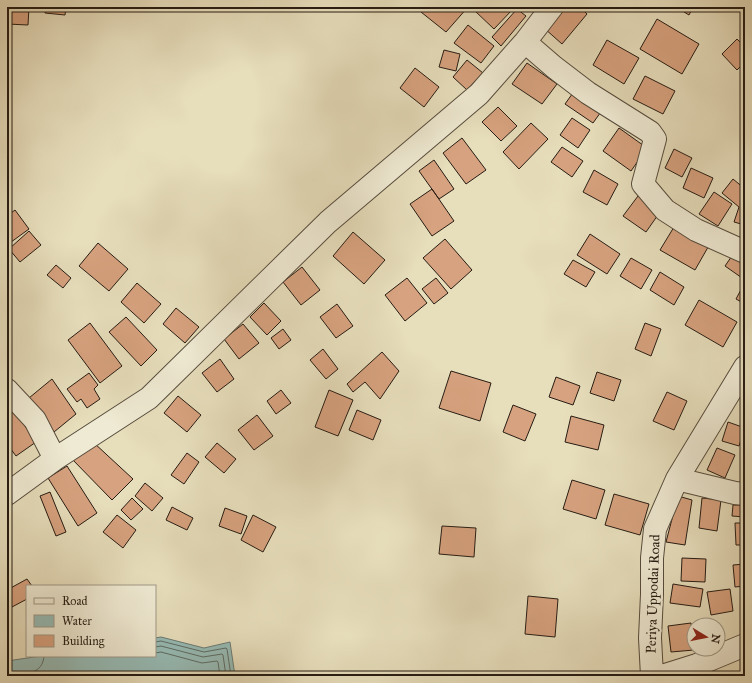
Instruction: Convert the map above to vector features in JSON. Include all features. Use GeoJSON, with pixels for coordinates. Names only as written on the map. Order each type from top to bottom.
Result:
{"type":"FeatureCollection","features":[{"type":"Feature","properties":{"kind":"street"},"geometry":{"type":"LineString","coordinates":[[7,494],[54,459],[149,398],[328,222],[479,94],[526,42],[552,7]]}},
{"type":"Feature","properties":{"kind":"street"},"geometry":{"type":"LineString","coordinates":[[526,42],[554,67],[588,93],[650,132],[655,140],[643,184],[664,210],[696,230],[745,252]]}},
{"type":"Feature","properties":{"kind":"street","name":"Periya Uppodai Road"},"geometry":{"type":"LineString","coordinates":[[652,676],[650,638],[652,558],[655,529],[677,480],[745,367]]}},
{"type":"Feature","properties":{"kind":"street"},"geometry":{"type":"LineString","coordinates":[[7,390],[35,420],[54,459]]}},
{"type":"Feature","properties":{"kind":"street"},"geometry":{"type":"LineString","coordinates":[[677,480],[745,494]]}},
{"type":"Feature","properties":{"kind":"street"},"geometry":{"type":"LineString","coordinates":[[662,676],[697,665],[745,645]]}},
{"type":"Feature","properties":{"kind":"water"},"geometry":{"type":"Polygon","coordinates":[[[161,637],[204,648],[230,642],[235,676],[7,676],[7,661],[34,657],[156,657],[156,638],[161,637]]]}},
{"type":"Feature","properties":{"kind":"building"},"geometry":{"type":"Polygon","coordinates":[[[7,7],[29,7],[28,25],[7,24],[7,7]]]}},
{"type":"Feature","properties":{"kind":"building"},"geometry":{"type":"Polygon","coordinates":[[[45,7],[66,7],[65,15],[45,13],[45,7]]]}},
{"type":"Feature","properties":{"kind":"building"},"geometry":{"type":"Polygon","coordinates":[[[425,7],[468,7],[446,32],[421,12],[425,7]]]}},
{"type":"Feature","properties":{"kind":"building"},"geometry":{"type":"Polygon","coordinates":[[[478,7],[509,7],[512,10],[494,29],[475,11],[478,7]]]}},
{"type":"Feature","properties":{"kind":"building"},"geometry":{"type":"Polygon","coordinates":[[[562,7],[580,7],[587,14],[562,44],[544,28],[562,7]]]}},
{"type":"Feature","properties":{"kind":"building"},"geometry":{"type":"Polygon","coordinates":[[[676,7],[693,7],[689,15],[676,7]]]}},
{"type":"Feature","properties":{"kind":"building"},"geometry":{"type":"Polygon","coordinates":[[[517,9],[526,16],[501,46],[492,37],[517,9]]]}},
{"type":"Feature","properties":{"kind":"building"},"geometry":{"type":"Polygon","coordinates":[[[657,19],[699,44],[682,74],[640,49],[657,19]]]}},
{"type":"Feature","properties":{"kind":"building"},"geometry":{"type":"Polygon","coordinates":[[[468,25],[494,46],[481,63],[454,43],[468,25]]]}},
{"type":"Feature","properties":{"kind":"building"},"geometry":{"type":"Polygon","coordinates":[[[737,39],[745,47],[745,62],[737,70],[722,54],[737,39]]]}},
{"type":"Feature","properties":{"kind":"building"},"geometry":{"type":"Polygon","coordinates":[[[607,40],[639,58],[624,84],[593,65],[607,40]]]}},
{"type":"Feature","properties":{"kind":"building"},"geometry":{"type":"Polygon","coordinates":[[[444,50],[460,54],[456,71],[439,67],[444,50]]]}},
{"type":"Feature","properties":{"kind":"building"},"geometry":{"type":"Polygon","coordinates":[[[467,60],[483,73],[467,90],[453,77],[467,60]]]}},
{"type":"Feature","properties":{"kind":"building"},"geometry":{"type":"Polygon","coordinates":[[[527,63],[557,84],[542,104],[512,84],[527,63]]]}},
{"type":"Feature","properties":{"kind":"building"},"geometry":{"type":"Polygon","coordinates":[[[415,68],[439,87],[424,107],[400,88],[415,68]]]}},
{"type":"Feature","properties":{"kind":"building"},"geometry":{"type":"Polygon","coordinates":[[[645,76],[675,91],[663,114],[633,99],[645,76]]]}},
{"type":"Feature","properties":{"kind":"building"},"geometry":{"type":"Polygon","coordinates":[[[575,90],[603,109],[593,123],[565,104],[575,90]]]}},
{"type":"Feature","properties":{"kind":"building"},"geometry":{"type":"Polygon","coordinates":[[[498,107],[517,126],[501,141],[482,122],[498,107]]]}},
{"type":"Feature","properties":{"kind":"building"},"geometry":{"type":"Polygon","coordinates":[[[572,118],[590,130],[578,148],[560,135],[572,118]]]}},
{"type":"Feature","properties":{"kind":"building"},"geometry":{"type":"Polygon","coordinates":[[[531,123],[548,139],[519,169],[503,152],[531,123]]]}},
{"type":"Feature","properties":{"kind":"building"},"geometry":{"type":"Polygon","coordinates":[[[619,128],[647,148],[631,171],[603,151],[619,128]]]}},
{"type":"Feature","properties":{"kind":"building"},"geometry":{"type":"Polygon","coordinates":[[[462,138],[486,170],[466,184],[443,153],[462,138]]]}},
{"type":"Feature","properties":{"kind":"building"},"geometry":{"type":"Polygon","coordinates":[[[562,147],[583,161],[572,177],[551,162],[562,147]]]}},
{"type":"Feature","properties":{"kind":"building"},"geometry":{"type":"Polygon","coordinates":[[[674,149],[692,158],[682,177],[665,168],[674,149]]]}},
{"type":"Feature","properties":{"kind":"building"},"geometry":{"type":"Polygon","coordinates":[[[434,160],[454,189],[439,199],[419,171],[434,160]]]}},
{"type":"Feature","properties":{"kind":"building"},"geometry":{"type":"Polygon","coordinates":[[[691,168],[713,178],[704,198],[683,188],[691,168]]]}},
{"type":"Feature","properties":{"kind":"building"},"geometry":{"type":"Polygon","coordinates":[[[594,170],[618,184],[607,205],[583,192],[594,170]]]}},
{"type":"Feature","properties":{"kind":"building"},"geometry":{"type":"Polygon","coordinates":[[[733,179],[745,189],[745,225],[734,222],[739,207],[722,193],[733,179]]]}},
{"type":"Feature","properties":{"kind":"building"},"geometry":{"type":"Polygon","coordinates":[[[432,189],[454,221],[432,236],[410,204],[432,189]]]}},
{"type":"Feature","properties":{"kind":"building"},"geometry":{"type":"Polygon","coordinates":[[[714,192],[732,204],[718,226],[699,214],[714,192]]]}},
{"type":"Feature","properties":{"kind":"building"},"geometry":{"type":"Polygon","coordinates":[[[638,196],[660,212],[646,232],[623,216],[638,196]]]}},
{"type":"Feature","properties":{"kind":"building"},"geometry":{"type":"Polygon","coordinates":[[[15,210],[29,229],[7,245],[7,216],[15,210]]]}},
{"type":"Feature","properties":{"kind":"building"},"geometry":{"type":"Polygon","coordinates":[[[677,222],[711,242],[695,270],[660,250],[677,222]]]}},
{"type":"Feature","properties":{"kind":"building"},"geometry":{"type":"Polygon","coordinates":[[[29,231],[41,245],[20,262],[9,249],[29,231]]]}},
{"type":"Feature","properties":{"kind":"building"},"geometry":{"type":"Polygon","coordinates":[[[353,232],[385,260],[364,284],[333,256],[353,232]]]}},
{"type":"Feature","properties":{"kind":"building"},"geometry":{"type":"Polygon","coordinates":[[[590,234],[620,254],[607,274],[577,255],[590,234]]]}},
{"type":"Feature","properties":{"kind":"building"},"geometry":{"type":"Polygon","coordinates":[[[445,239],[472,270],[451,289],[423,258],[445,239]]]}},
{"type":"Feature","properties":{"kind":"building"},"geometry":{"type":"Polygon","coordinates":[[[98,243],[128,269],[109,291],[79,266],[98,243]]]}},
{"type":"Feature","properties":{"kind":"building"},"geometry":{"type":"Polygon","coordinates":[[[736,250],[745,256],[745,280],[725,266],[736,250]]]}},
{"type":"Feature","properties":{"kind":"building"},"geometry":{"type":"Polygon","coordinates":[[[631,258],[652,270],[641,289],[620,276],[631,258]]]}},
{"type":"Feature","properties":{"kind":"building"},"geometry":{"type":"Polygon","coordinates":[[[573,260],[595,272],[586,287],[564,274],[573,260]]]}},
{"type":"Feature","properties":{"kind":"building"},"geometry":{"type":"Polygon","coordinates":[[[56,265],[71,278],[63,288],[47,275],[56,265]]]}},
{"type":"Feature","properties":{"kind":"building"},"geometry":{"type":"Polygon","coordinates":[[[302,267],[320,290],[301,305],[283,282],[302,267]]]}},
{"type":"Feature","properties":{"kind":"building"},"geometry":{"type":"Polygon","coordinates":[[[660,272],[684,287],[674,305],[650,290],[660,272]]]}},
{"type":"Feature","properties":{"kind":"building"},"geometry":{"type":"Polygon","coordinates":[[[407,278],[427,303],[405,321],[385,295],[407,278]]]}},
{"type":"Feature","properties":{"kind":"building"},"geometry":{"type":"Polygon","coordinates":[[[436,278],[448,293],[434,304],[422,289],[436,278]]]}},
{"type":"Feature","properties":{"kind":"building"},"geometry":{"type":"Polygon","coordinates":[[[137,283],[161,304],[144,323],[121,302],[137,283]]]}},
{"type":"Feature","properties":{"kind":"building"},"geometry":{"type":"Polygon","coordinates":[[[744,284],[745,285],[745,304],[736,299],[744,284]]]}},
{"type":"Feature","properties":{"kind":"building"},"geometry":{"type":"Polygon","coordinates":[[[699,300],[737,322],[723,347],[685,325],[699,300]]]}},
{"type":"Feature","properties":{"kind":"building"},"geometry":{"type":"Polygon","coordinates":[[[264,303],[281,321],[267,335],[250,317],[264,303]]]}},
{"type":"Feature","properties":{"kind":"building"},"geometry":{"type":"Polygon","coordinates":[[[337,304],[353,326],[336,338],[320,317],[337,304]]]}},
{"type":"Feature","properties":{"kind":"building"},"geometry":{"type":"Polygon","coordinates":[[[176,308],[199,327],[185,343],[163,324],[176,308]]]}},
{"type":"Feature","properties":{"kind":"building"},"geometry":{"type":"Polygon","coordinates":[[[126,317],[157,350],[141,366],[109,332],[126,317]]]}},
{"type":"Feature","properties":{"kind":"building"},"geometry":{"type":"Polygon","coordinates":[[[90,323],[122,366],[100,383],[68,340],[90,323]]]}},
{"type":"Feature","properties":{"kind":"building"},"geometry":{"type":"Polygon","coordinates":[[[645,323],[661,329],[651,356],[635,349],[645,323]]]}},
{"type":"Feature","properties":{"kind":"building"},"geometry":{"type":"Polygon","coordinates":[[[243,324],[259,343],[239,359],[224,339],[243,324]]]}},
{"type":"Feature","properties":{"kind":"building"},"geometry":{"type":"Polygon","coordinates":[[[283,329],[291,340],[279,349],[271,338],[283,329]]]}},
{"type":"Feature","properties":{"kind":"building"},"geometry":{"type":"Polygon","coordinates":[[[323,349],[338,369],[326,379],[310,360],[323,349]]]}},
{"type":"Feature","properties":{"kind":"building"},"geometry":{"type":"Polygon","coordinates":[[[382,352],[399,371],[380,399],[365,382],[353,392],[347,384],[382,352]]]}},
{"type":"Feature","properties":{"kind":"building"},"geometry":{"type":"Polygon","coordinates":[[[220,359],[234,379],[217,392],[202,373],[220,359]]]}},
{"type":"Feature","properties":{"kind":"building"},"geometry":{"type":"Polygon","coordinates":[[[451,371],[491,383],[480,421],[439,408],[451,371]]]}},
{"type":"Feature","properties":{"kind":"building"},"geometry":{"type":"Polygon","coordinates":[[[597,372],[621,380],[614,401],[590,393],[597,372]]]}},
{"type":"Feature","properties":{"kind":"building"},"geometry":{"type":"Polygon","coordinates":[[[89,373],[98,385],[94,389],[100,399],[87,408],[81,399],[77,402],[67,389],[89,373]]]}},
{"type":"Feature","properties":{"kind":"building"},"geometry":{"type":"Polygon","coordinates":[[[556,377],[580,386],[573,405],[549,397],[556,377]]]}},
{"type":"Feature","properties":{"kind":"building"},"geometry":{"type":"Polygon","coordinates":[[[52,379],[76,414],[54,432],[29,398],[52,379]]]}},
{"type":"Feature","properties":{"kind":"building"},"geometry":{"type":"Polygon","coordinates":[[[281,390],[291,403],[276,414],[267,401],[281,390]]]}},
{"type":"Feature","properties":{"kind":"building"},"geometry":{"type":"Polygon","coordinates":[[[329,390],[353,400],[338,436],[315,427],[329,390]]]}},
{"type":"Feature","properties":{"kind":"building"},"geometry":{"type":"Polygon","coordinates":[[[667,392],[687,401],[674,430],[653,421],[667,392]]]}},
{"type":"Feature","properties":{"kind":"building"},"geometry":{"type":"Polygon","coordinates":[[[178,396],[201,415],[187,432],[164,413],[178,396]]]}},
{"type":"Feature","properties":{"kind":"building"},"geometry":{"type":"Polygon","coordinates":[[[513,405],[536,414],[525,441],[503,432],[513,405]]]}},
{"type":"Feature","properties":{"kind":"building"},"geometry":{"type":"Polygon","coordinates":[[[14,410],[36,442],[16,456],[7,444],[7,415],[14,410]]]}},
{"type":"Feature","properties":{"kind":"building"},"geometry":{"type":"Polygon","coordinates":[[[357,410],[381,420],[373,440],[349,430],[357,410]]]}},
{"type":"Feature","properties":{"kind":"building"},"geometry":{"type":"Polygon","coordinates":[[[257,415],[273,436],[254,450],[238,430],[257,415]]]}},
{"type":"Feature","properties":{"kind":"building"},"geometry":{"type":"Polygon","coordinates":[[[571,416],[604,425],[598,450],[565,442],[571,416]]]}},
{"type":"Feature","properties":{"kind":"building"},"geometry":{"type":"Polygon","coordinates":[[[728,422],[745,428],[739,446],[722,441],[728,422]]]}},
{"type":"Feature","properties":{"kind":"building"},"geometry":{"type":"Polygon","coordinates":[[[93,442],[133,479],[112,500],[70,457],[93,442]]]}},
{"type":"Feature","properties":{"kind":"building"},"geometry":{"type":"Polygon","coordinates":[[[217,443],[236,459],[224,473],[205,457],[217,443]]]}},
{"type":"Feature","properties":{"kind":"building"},"geometry":{"type":"Polygon","coordinates":[[[717,448],[735,455],[725,478],[707,470],[717,448]]]}},
{"type":"Feature","properties":{"kind":"building"},"geometry":{"type":"Polygon","coordinates":[[[187,453],[199,462],[184,484],[171,475],[187,453]]]}},
{"type":"Feature","properties":{"kind":"building"},"geometry":{"type":"Polygon","coordinates":[[[67,466],[97,513],[78,526],[48,478],[67,466]]]}},
{"type":"Feature","properties":{"kind":"building"},"geometry":{"type":"Polygon","coordinates":[[[572,480],[605,490],[596,519],[563,509],[572,480]]]}},
{"type":"Feature","properties":{"kind":"building"},"geometry":{"type":"Polygon","coordinates":[[[145,483],[163,498],[152,511],[135,496],[145,483]]]}},
{"type":"Feature","properties":{"kind":"building"},"geometry":{"type":"Polygon","coordinates":[[[50,492],[66,532],[56,536],[40,496],[50,492]]]}},
{"type":"Feature","properties":{"kind":"building"},"geometry":{"type":"Polygon","coordinates":[[[614,494],[649,504],[640,535],[605,525],[614,494]]]}},
{"type":"Feature","properties":{"kind":"building"},"geometry":{"type":"Polygon","coordinates":[[[678,496],[692,500],[685,545],[666,542],[678,496]]]}},
{"type":"Feature","properties":{"kind":"building"},"geometry":{"type":"Polygon","coordinates":[[[132,498],[143,509],[131,520],[121,510],[132,498]]]}},
{"type":"Feature","properties":{"kind":"building"},"geometry":{"type":"Polygon","coordinates":[[[702,498],[721,500],[717,531],[699,528],[702,498]]]}},
{"type":"Feature","properties":{"kind":"building"},"geometry":{"type":"Polygon","coordinates":[[[733,505],[745,505],[745,517],[732,516],[733,505]]]}},
{"type":"Feature","properties":{"kind":"building"},"geometry":{"type":"Polygon","coordinates":[[[172,507],[193,518],[187,530],[166,520],[172,507]]]}},
{"type":"Feature","properties":{"kind":"building"},"geometry":{"type":"Polygon","coordinates":[[[225,508],[247,516],[241,534],[219,526],[225,508]]]}},
{"type":"Feature","properties":{"kind":"building"},"geometry":{"type":"Polygon","coordinates":[[[117,515],[136,530],[123,548],[103,532],[117,515]]]}},
{"type":"Feature","properties":{"kind":"building"},"geometry":{"type":"Polygon","coordinates":[[[253,515],[276,527],[263,552],[241,540],[253,515]]]}},
{"type":"Feature","properties":{"kind":"building"},"geometry":{"type":"Polygon","coordinates":[[[735,523],[745,523],[745,545],[736,545],[735,523]]]}},
{"type":"Feature","properties":{"kind":"building"},"geometry":{"type":"Polygon","coordinates":[[[442,526],[476,528],[474,557],[439,554],[442,526]]]}},
{"type":"Feature","properties":{"kind":"building"},"geometry":{"type":"Polygon","coordinates":[[[682,558],[706,559],[705,582],[681,581],[682,558]]]}},
{"type":"Feature","properties":{"kind":"building"},"geometry":{"type":"Polygon","coordinates":[[[745,564],[745,586],[735,587],[733,565],[745,564]]]}},
{"type":"Feature","properties":{"kind":"building"},"geometry":{"type":"Polygon","coordinates":[[[27,579],[31,585],[26,585],[26,600],[12,607],[7,598],[7,590],[27,579]]]}},
{"type":"Feature","properties":{"kind":"building"},"geometry":{"type":"Polygon","coordinates":[[[673,584],[703,589],[700,607],[670,603],[673,584]]]}},
{"type":"Feature","properties":{"kind":"building"},"geometry":{"type":"Polygon","coordinates":[[[730,589],[733,611],[711,615],[707,592],[730,589]]]}},
{"type":"Feature","properties":{"kind":"building"},"geometry":{"type":"Polygon","coordinates":[[[528,596],[558,599],[555,637],[525,634],[528,596]]]}},
{"type":"Feature","properties":{"kind":"building"},"geometry":{"type":"Polygon","coordinates":[[[686,624],[686,651],[671,652],[668,626],[686,624]]]}}]}
